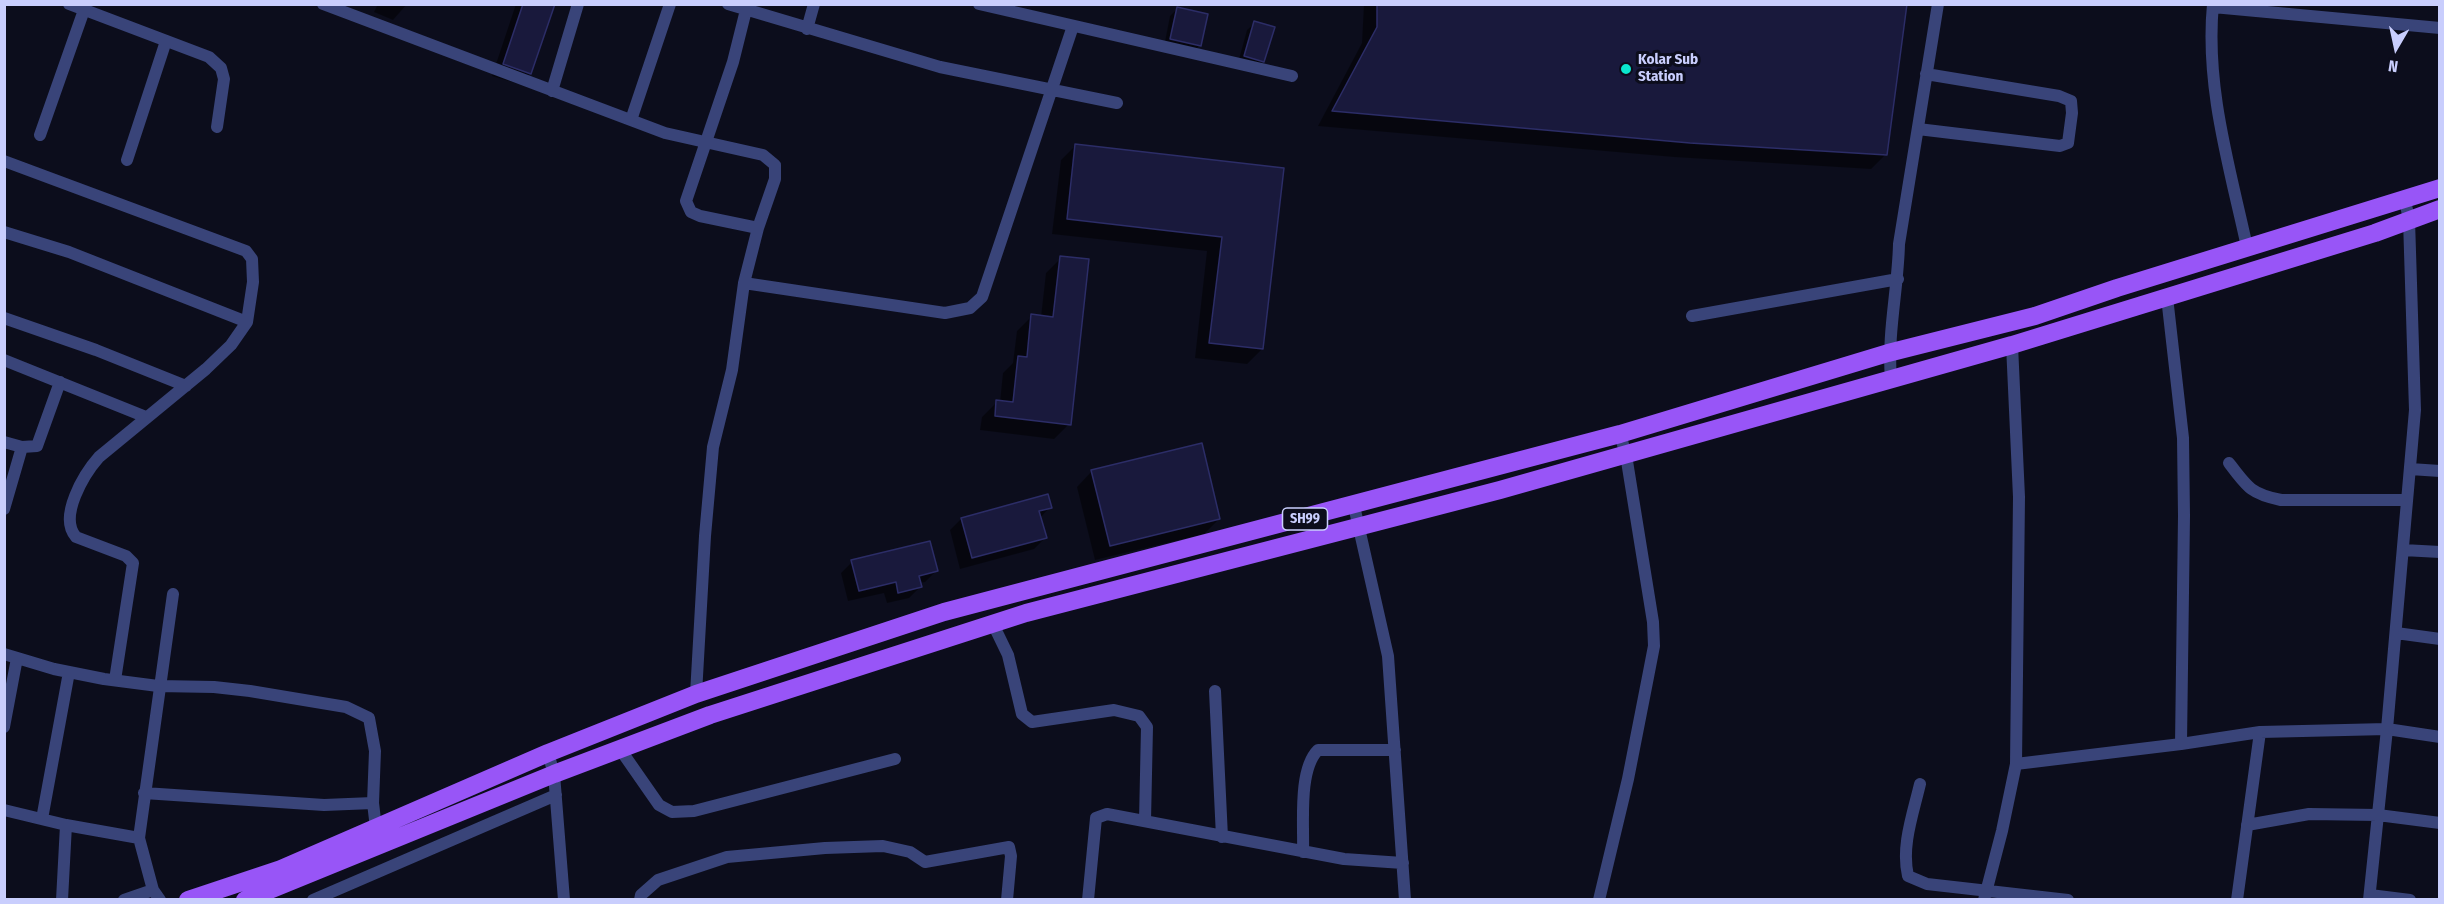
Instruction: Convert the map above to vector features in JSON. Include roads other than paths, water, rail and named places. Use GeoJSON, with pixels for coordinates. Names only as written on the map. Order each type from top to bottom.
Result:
{"type":"FeatureCollection","features":[{"type":"Feature","properties":{"kind":"main road","name":"SH99"},"geometry":{"type":"LineString","coordinates":[[188,900],[281,869],[548,753],[696,694],[944,612],[1354,506],[1620,434],[1888,353],[2036,316],[2117,288],[2439,188]]}},
{"type":"Feature","properties":{"kind":"main road","name":"SH99"},"geometry":{"type":"LineString","coordinates":[[245,900],[620,748],[710,715],[1026,613],[1358,528],[1626,455],[2012,345],[2439,209]]}},
{"type":"Feature","properties":{"kind":"street"},"geometry":{"type":"LineString","coordinates":[[69,4],[208,57],[221,68],[224,79],[218,127]]}},
{"type":"Feature","properties":{"kind":"street"},"geometry":{"type":"LineString","coordinates":[[323,4],[665,133],[763,155],[775,165],[775,179],[758,228],[744,283],[732,370],[713,447],[705,536],[696,694]]}},
{"type":"Feature","properties":{"kind":"street"},"geometry":{"type":"LineString","coordinates":[[552,91],[578,4]]}},
{"type":"Feature","properties":{"kind":"street"},"geometry":{"type":"LineString","coordinates":[[631,120],[670,4]]}},
{"type":"Feature","properties":{"kind":"street"},"geometry":{"type":"LineString","coordinates":[[728,4],[807,29],[940,66],[1117,103]]}},
{"type":"Feature","properties":{"kind":"street"},"geometry":{"type":"LineString","coordinates":[[807,29],[814,4]]}},
{"type":"Feature","properties":{"kind":"street"},"geometry":{"type":"LineString","coordinates":[[979,4],[1292,76]]}},
{"type":"Feature","properties":{"kind":"street"},"geometry":{"type":"LineString","coordinates":[[1891,379],[1888,353],[1898,279],[1899,244],[1938,4]]}},
{"type":"Feature","properties":{"kind":"street"},"geometry":{"type":"LineString","coordinates":[[2247,248],[2219,121],[2212,75],[2213,6],[2439,28]]}},
{"type":"Feature","properties":{"kind":"street"},"geometry":{"type":"LineString","coordinates":[[40,135],[84,10]]}},
{"type":"Feature","properties":{"kind":"street"},"geometry":{"type":"LineString","coordinates":[[746,10],[734,62],[686,201],[691,212],[700,216],[758,228]]}},
{"type":"Feature","properties":{"kind":"street"},"geometry":{"type":"LineString","coordinates":[[744,283],[945,312],[970,308],[982,297],[1073,26]]}},
{"type":"Feature","properties":{"kind":"street"},"geometry":{"type":"LineString","coordinates":[[127,160],[166,41]]}},
{"type":"Feature","properties":{"kind":"street"},"geometry":{"type":"LineString","coordinates":[[1918,129],[2060,146],[2068,143],[2072,113],[2071,101],[2059,96],[1926,75]]}},
{"type":"Feature","properties":{"kind":"street"},"geometry":{"type":"LineString","coordinates":[[4,161],[246,251],[252,259],[253,282],[248,322],[231,345],[186,386],[99,457],[85,472],[78,488],[69,524],[70,531],[76,537],[126,556],[133,563],[115,680]]}},
{"type":"Feature","properties":{"kind":"street"},"geometry":{"type":"LineString","coordinates":[[2405,200],[2409,220],[2415,410],[2387,729],[2369,897],[2410,900]]}},
{"type":"Feature","properties":{"kind":"street"},"geometry":{"type":"LineString","coordinates":[[4,232],[69,252],[248,322]]}},
{"type":"Feature","properties":{"kind":"street"},"geometry":{"type":"LineString","coordinates":[[1692,316],[1898,279]]}},
{"type":"Feature","properties":{"kind":"street"},"geometry":{"type":"LineString","coordinates":[[2167,297],[2183,438],[2181,744]]}},
{"type":"Feature","properties":{"kind":"street"},"geometry":{"type":"LineString","coordinates":[[4,318],[96,350],[186,386]]}},
{"type":"Feature","properties":{"kind":"street"},"geometry":{"type":"LineString","coordinates":[[1985,895],[2002,831],[2016,764],[2019,496],[2012,345]]}},
{"type":"Feature","properties":{"kind":"street"},"geometry":{"type":"LineString","coordinates":[[4,360],[146,417]]}},
{"type":"Feature","properties":{"kind":"street"},"geometry":{"type":"LineString","coordinates":[[4,442],[22,447],[37,447],[60,382]]}},
{"type":"Feature","properties":{"kind":"street"},"geometry":{"type":"LineString","coordinates":[[1599,900],[1628,779],[1654,646],[1653,622],[1626,455],[1620,434]]}},
{"type":"Feature","properties":{"kind":"street"},"geometry":{"type":"LineString","coordinates":[[4,509],[22,447]]}},
{"type":"Feature","properties":{"kind":"street"},"geometry":{"type":"LineString","coordinates":[[2229,462],[2245,485],[2260,496],[2281,500],[2407,500]]}},
{"type":"Feature","properties":{"kind":"street"},"geometry":{"type":"LineString","coordinates":[[2410,469],[2439,471]]}},
{"type":"Feature","properties":{"kind":"street"},"geometry":{"type":"LineString","coordinates":[[1354,506],[1388,656],[1406,900]]}},
{"type":"Feature","properties":{"kind":"street"},"geometry":{"type":"LineString","coordinates":[[2403,550],[2439,552]]}},
{"type":"Feature","properties":{"kind":"street"},"geometry":{"type":"LineString","coordinates":[[124,900],[156,895],[139,838],[172,594]]}},
{"type":"Feature","properties":{"kind":"street"},"geometry":{"type":"LineString","coordinates":[[993,624],[1008,655],[1022,714],[1032,722],[1114,710],[1139,716],[1148,727],[1145,821]]}},
{"type":"Feature","properties":{"kind":"street"},"geometry":{"type":"LineString","coordinates":[[2396,633],[2439,639]]}},
{"type":"Feature","properties":{"kind":"street"},"geometry":{"type":"LineString","coordinates":[[4,654],[69,672],[115,680],[158,686],[250,690],[346,707],[369,718],[375,751],[373,803],[376,828]]}},
{"type":"Feature","properties":{"kind":"street"},"geometry":{"type":"LineString","coordinates":[[4,727],[17,658]]}},
{"type":"Feature","properties":{"kind":"street"},"geometry":{"type":"LineString","coordinates":[[42,819],[69,672]]}},
{"type":"Feature","properties":{"kind":"street"},"geometry":{"type":"LineString","coordinates":[[1215,691],[1222,837]]}},
{"type":"Feature","properties":{"kind":"street"},"geometry":{"type":"LineString","coordinates":[[2016,764],[2260,732],[2387,729],[2439,737]]}},
{"type":"Feature","properties":{"kind":"street"},"geometry":{"type":"LineString","coordinates":[[2237,900],[2260,732]]}},
{"type":"Feature","properties":{"kind":"street"},"geometry":{"type":"LineString","coordinates":[[620,748],[659,805],[672,812],[694,811],[895,759]]}},
{"type":"Feature","properties":{"kind":"street"},"geometry":{"type":"LineString","coordinates":[[1303,852],[1305,776],[1312,756],[1318,750],[1395,750]]}},
{"type":"Feature","properties":{"kind":"street"},"geometry":{"type":"LineString","coordinates":[[548,753],[554,774],[564,900]]}},
{"type":"Feature","properties":{"kind":"street"},"geometry":{"type":"LineString","coordinates":[[1920,783],[1907,843],[1905,861],[1908,876],[1927,884],[1985,895],[2068,900]]}},
{"type":"Feature","properties":{"kind":"street"},"geometry":{"type":"LineString","coordinates":[[144,793],[324,805],[373,803]]}},
{"type":"Feature","properties":{"kind":"street"},"geometry":{"type":"LineString","coordinates":[[313,900],[331,896],[556,795]]}},
{"type":"Feature","properties":{"kind":"street"},"geometry":{"type":"LineString","coordinates":[[4,810],[66,825],[139,838]]}},
{"type":"Feature","properties":{"kind":"street"},"geometry":{"type":"LineString","coordinates":[[1088,900],[1096,818],[1107,814],[1344,859],[1403,863]]}},
{"type":"Feature","properties":{"kind":"street"},"geometry":{"type":"LineString","coordinates":[[2247,825],[2308,814],[2378,815],[2439,823]]}},
{"type":"Feature","properties":{"kind":"street"},"geometry":{"type":"LineString","coordinates":[[62,900],[66,825]]}},
{"type":"Feature","properties":{"kind":"street"},"geometry":{"type":"LineString","coordinates":[[640,900],[641,895],[658,880],[728,857],[825,848],[883,846],[910,852],[925,862],[1009,847],[1011,856],[1007,900]]}},
{"type":"Feature","properties":{"kind":"place","name":"Kolar Sub Station"},"geometry":{"type":"Point","coordinates":[1626,69]}}]}
